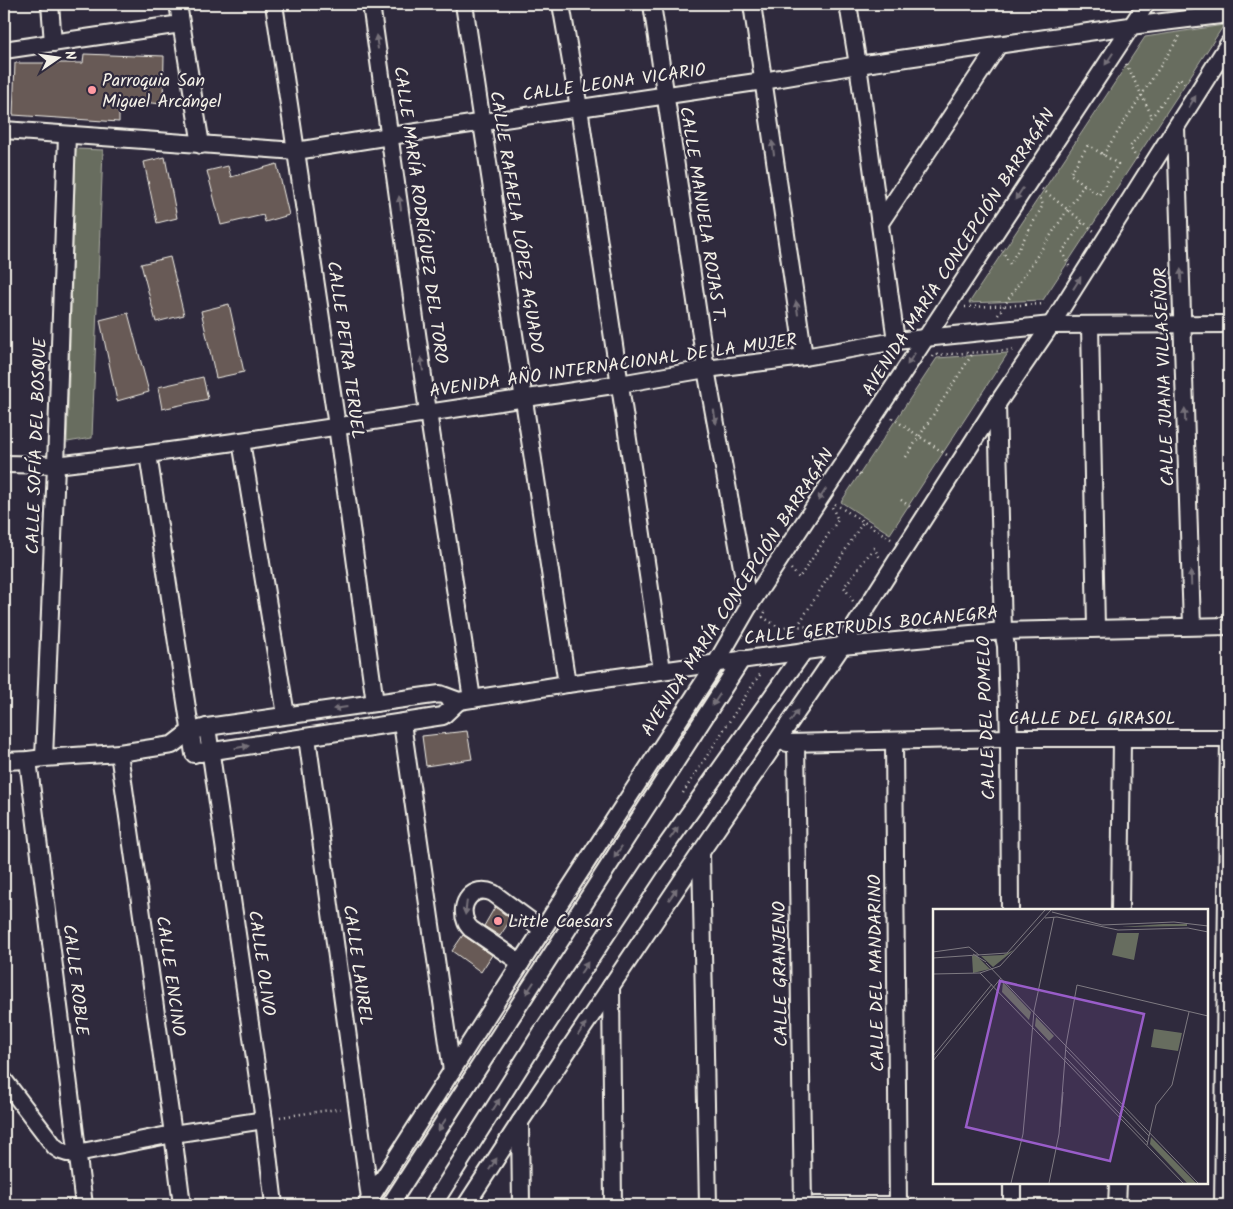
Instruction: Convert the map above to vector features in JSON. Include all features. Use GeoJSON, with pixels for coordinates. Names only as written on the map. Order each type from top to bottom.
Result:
{"type":"FeatureCollection","features":[{"type":"Feature","properties":{"kind":"street"},"geometry":{"type":"LineString","coordinates":[[50,4],[53,43]]}},
{"type":"Feature","properties":{"kind":"street"},"geometry":{"type":"LineString","coordinates":[[178,4],[201,144]]}},
{"type":"Feature","properties":{"kind":"street","name":"CALLE PETRA TERUEL"},"geometry":{"type":"LineString","coordinates":[[274,4],[337,426],[375,703]]}},
{"type":"Feature","properties":{"kind":"street","name":"CALLE MARÍA RODRÍGUEZ DEL TORO"},"geometry":{"type":"LineString","coordinates":[[371,4],[466,700]]}},
{"type":"Feature","properties":{"kind":"street","name":"CALLE RAFAELA LÓPEZ AGUADO"},"geometry":{"type":"LineString","coordinates":[[464,4],[567,684]]}},
{"type":"Feature","properties":{"kind":"street"},"geometry":{"type":"LineString","coordinates":[[561,4],[579,108],[662,670]]}},
{"type":"Feature","properties":{"kind":"street","name":"CALLE MANUELA ROJAS T."},"geometry":{"type":"LineString","coordinates":[[652,4],[706,369],[750,606]]}},
{"type":"Feature","properties":{"kind":"street"},"geometry":{"type":"LineString","coordinates":[[752,4],[804,357]]}},
{"type":"Feature","properties":{"kind":"street"},"geometry":{"type":"LineString","coordinates":[[848,4],[896,341]]}},
{"type":"Feature","properties":{"kind":"street","name":"AVENIDA MARÍA CONCEPCIÓN BARRAGÁN"},"geometry":{"type":"LineString","coordinates":[[368,1202],[716,663],[750,606],[1146,4]]}},
{"type":"Feature","properties":{"kind":"street","name":"CALLE LEONA VICARIO"},"geometry":{"type":"LineString","coordinates":[[4,130],[296,151],[858,65],[1130,26],[1229,14]]}},
{"type":"Feature","properties":{"kind":"street"},"geometry":{"type":"LineString","coordinates":[[4,50],[181,24]]}},
{"type":"Feature","properties":{"kind":"street"},"geometry":{"type":"LineString","coordinates":[[466,1205],[701,852],[842,646],[996,404],[1051,325],[1229,42]]}},
{"type":"Feature","properties":{"kind":"street"},"geometry":{"type":"LineString","coordinates":[[880,223],[998,46]]}},
{"type":"Feature","properties":{"kind":"street","name":"CALLE JUANA VILLASEÑOR"},"geometry":{"type":"LineString","coordinates":[[1176,127],[1192,626]]}},
{"type":"Feature","properties":{"kind":"street","name":"CALLE SOFÍA DEL BOSQUE"},"geometry":{"type":"LineString","coordinates":[[36,759],[56,465],[67,134]]}},
{"type":"Feature","properties":{"kind":"street","name":"AVENIDA AÑO INTERNACIONAL DE LA MUJER"},"geometry":{"type":"LineString","coordinates":[[4,464],[56,465],[148,454],[620,384],[706,369],[804,357],[896,341],[1051,325],[1229,324]]}},
{"type":"Feature","properties":{"kind":"street"},"geometry":{"type":"LineString","coordinates":[[1090,325],[1096,628]]}},
{"type":"Feature","properties":{"kind":"street","name":"CALLE DEL POMELO"},"geometry":{"type":"LineString","coordinates":[[996,404],[1002,631],[1006,646],[1009,738],[1010,909]]}},
{"type":"Feature","properties":{"kind":"street"},"geometry":{"type":"LineString","coordinates":[[241,441],[286,716]]}},
{"type":"Feature","properties":{"kind":"street"},"geometry":{"type":"LineString","coordinates":[[148,454],[189,732],[194,754]]}},
{"type":"Feature","properties":{"kind":"street","name":"CALLE GERTRUDIS BOCANEGRA"},"geometry":{"type":"LineString","coordinates":[[4,761],[119,753],[172,745],[189,732],[207,727],[440,694],[466,700],[662,670],[842,646],[1002,631],[1229,626]]}},
{"type":"Feature","properties":{"kind":"street"},"geometry":{"type":"LineString","coordinates":[[433,1205],[540,1034],[651,866],[804,651]]}},
{"type":"Feature","properties":{"kind":"street"},"geometry":{"type":"LineString","coordinates":[[390,1205],[742,659]]}},
{"type":"Feature","properties":{"kind":"street"},"geometry":{"type":"LineString","coordinates":[[172,745],[194,754],[402,723],[443,716],[466,700]]}},
{"type":"Feature","properties":{"kind":"street"},"geometry":{"type":"LineString","coordinates":[[402,723],[452,1071]]}},
{"type":"Feature","properties":{"kind":"street","name":"CALLE OLIVO"},"geometry":{"type":"LineString","coordinates":[[207,727],[264,1120],[274,1205]]}},
{"type":"Feature","properties":{"kind":"street","name":"CALLE LAUREL"},"geometry":{"type":"LineString","coordinates":[[306,737],[358,1106],[368,1202]]}},
{"type":"Feature","properties":{"kind":"street","name":"CALLE DEL GIRASOL"},"geometry":{"type":"LineString","coordinates":[[774,744],[1009,738],[1229,738]]}},
{"type":"Feature","properties":{"kind":"street"},"geometry":{"type":"LineString","coordinates":[[1223,1205],[1229,738]]}},
{"type":"Feature","properties":{"kind":"street"},"geometry":{"type":"LineString","coordinates":[[1120,909],[1122,739]]}},
{"type":"Feature","properties":{"kind":"street","name":"CALLE DEL MANDARINO"},"geometry":{"type":"LineString","coordinates":[[894,741],[898,1205]]}},
{"type":"Feature","properties":{"kind":"street","name":"CALLE GRANJENO"},"geometry":{"type":"LineString","coordinates":[[796,743],[803,1205]]}},
{"type":"Feature","properties":{"kind":"street","name":"CALLE ENCINO"},"geometry":{"type":"LineString","coordinates":[[119,753],[174,1134],[182,1205]]}},
{"type":"Feature","properties":{"kind":"street","name":"CALLE ROBLE"},"geometry":{"type":"LineString","coordinates":[[36,759],[84,1205]]}},
{"type":"Feature","properties":{"kind":"street"},"geometry":{"type":"LineString","coordinates":[[701,852],[708,1205]]}},
{"type":"Feature","properties":{"kind":"street"},"geometry":{"type":"LineString","coordinates":[[521,964],[471,929],[466,922],[464,910],[467,900],[472,893],[487,890],[543,930]]}},
{"type":"Feature","properties":{"kind":"street"},"geometry":{"type":"LineString","coordinates":[[611,986],[613,1205]]}},
{"type":"Feature","properties":{"kind":"street"},"geometry":{"type":"LineString","coordinates":[[4,1080],[55,1148],[67,1153],[77,1153],[174,1134],[264,1120]]}},
{"type":"Feature","properties":{"kind":"street"},"geometry":{"type":"LineString","coordinates":[[520,1122],[521,1205]]}},
{"type":"Feature","properties":{"kind":"street"},"geometry":{"type":"LineString","coordinates":[[1012,1184],[1012,1205]]}},
{"type":"Feature","properties":{"kind":"street"},"geometry":{"type":"LineString","coordinates":[[1117,1205],[1118,1184]]}},
{"type":"Feature","properties":{"kind":"street"},"geometry":{"type":"LineString","coordinates":[[815,1205],[904,1205]]}},
{"type":"Feature","properties":{"kind":"path"},"geometry":{"type":"LineString","coordinates":[[1103,155],[1192,18]]}},
{"type":"Feature","properties":{"kind":"path"},"geometry":{"type":"LineString","coordinates":[[1124,61],[1152,116]]}},
{"type":"Feature","properties":{"kind":"path"},"geometry":{"type":"LineString","coordinates":[[1139,163],[1130,147],[1180,78],[1189,89]]}},
{"type":"Feature","properties":{"kind":"path"},"geometry":{"type":"LineString","coordinates":[[1088,145],[1118,164],[1099,195],[1084,185],[1070,174],[1088,145]]}},
{"type":"Feature","properties":{"kind":"path"},"geometry":{"type":"LineString","coordinates":[[906,457],[986,332],[1084,185]]}},
{"type":"Feature","properties":{"kind":"path"},"geometry":{"type":"LineString","coordinates":[[996,255],[1001,247],[1010,264],[1043,205],[1038,192],[1041,188],[1094,231]]}},
{"type":"Feature","properties":{"kind":"path"},"geometry":{"type":"LineString","coordinates":[[1065,273],[1070,266],[1062,252],[1083,222]]}},
{"type":"Feature","properties":{"kind":"path"},"geometry":{"type":"LineString","coordinates":[[968,299],[963,307],[1045,304]]}},
{"type":"Feature","properties":{"kind":"path"},"geometry":{"type":"LineString","coordinates":[[929,363],[934,355],[1015,350],[1010,358]]}},
{"type":"Feature","properties":{"kind":"path"},"geometry":{"type":"LineString","coordinates":[[892,418],[946,455]]}},
{"type":"Feature","properties":{"kind":"path"},"geometry":{"type":"LineString","coordinates":[[856,471],[862,477]]}},
{"type":"Feature","properties":{"kind":"path"},"geometry":{"type":"LineString","coordinates":[[901,500],[912,508]]}},
{"type":"Feature","properties":{"kind":"path"},"geometry":{"type":"LineString","coordinates":[[791,569],[799,578],[838,520],[831,506],[835,503],[891,540],[888,546]]}},
{"type":"Feature","properties":{"kind":"path"},"geometry":{"type":"LineString","coordinates":[[754,683],[797,627],[863,522]]}},
{"type":"Feature","properties":{"kind":"path"},"geometry":{"type":"LineString","coordinates":[[848,607],[853,601],[844,587],[874,548],[880,558],[884,552]]}},
{"type":"Feature","properties":{"kind":"path"},"geometry":{"type":"LineString","coordinates":[[767,609],[762,617],[778,627],[835,626],[839,620]]}},
{"type":"Feature","properties":{"kind":"path"},"geometry":{"type":"LineString","coordinates":[[264,1120],[358,1106]]}},
{"type":"Feature","properties":{"kind":"green space"},"geometry":{"type":"Polygon","coordinates":[[[1224,25],[1043,300],[969,303],[1145,37],[1224,25]]]}},
{"type":"Feature","properties":{"kind":"green space"},"geometry":{"type":"Polygon","coordinates":[[[76,149],[103,150],[92,438],[67,442],[76,149]]]}},
{"type":"Feature","properties":{"kind":"green space"},"geometry":{"type":"Polygon","coordinates":[[[1008,353],[890,534],[841,502],[937,358],[1008,353]]]}},
{"type":"Feature","properties":{"kind":"building"},"geometry":{"type":"Polygon","coordinates":[[[84,54],[164,56],[163,104],[119,100],[119,122],[13,115],[15,63],[83,63],[84,54]]]}},
{"type":"Feature","properties":{"kind":"building"},"geometry":{"type":"Polygon","coordinates":[[[165,157],[177,218],[157,223],[144,162],[165,157]]]}},
{"type":"Feature","properties":{"kind":"building"},"geometry":{"type":"Polygon","coordinates":[[[277,164],[289,215],[265,222],[263,215],[221,225],[207,171],[228,166],[231,177],[277,164]]]}},
{"type":"Feature","properties":{"kind":"building"},"geometry":{"type":"Polygon","coordinates":[[[170,257],[184,315],[156,322],[141,264],[170,257]]]}},
{"type":"Feature","properties":{"kind":"building"},"geometry":{"type":"Polygon","coordinates":[[[229,304],[244,372],[216,378],[201,311],[229,304]]]}},
{"type":"Feature","properties":{"kind":"building"},"geometry":{"type":"Polygon","coordinates":[[[128,313],[149,392],[117,401],[100,320],[128,313]]]}},
{"type":"Feature","properties":{"kind":"building"},"geometry":{"type":"Polygon","coordinates":[[[203,377],[208,399],[162,409],[158,387],[203,377]]]}},
{"type":"Feature","properties":{"kind":"building"},"geometry":{"type":"Polygon","coordinates":[[[467,731],[472,759],[426,766],[422,736],[467,731]]]}},
{"type":"Feature","properties":{"kind":"building","name":"Little Caesars"},"geometry":{"type":"Polygon","coordinates":[[[495,907],[511,919],[500,936],[484,926],[495,907]]]}},
{"type":"Feature","properties":{"kind":"building"},"geometry":{"type":"Polygon","coordinates":[[[463,935],[492,955],[481,972],[452,951],[463,935]]]}},
{"type":"Feature","properties":{"kind":"place","name":"Parroquia San Miguel Arcángel"},"geometry":{"type":"Point","coordinates":[92,90]}},
{"type":"Feature","properties":{"kind":"place","name":"Little Caesars"},"geometry":{"type":"Point","coordinates":[498,921]}}]}
